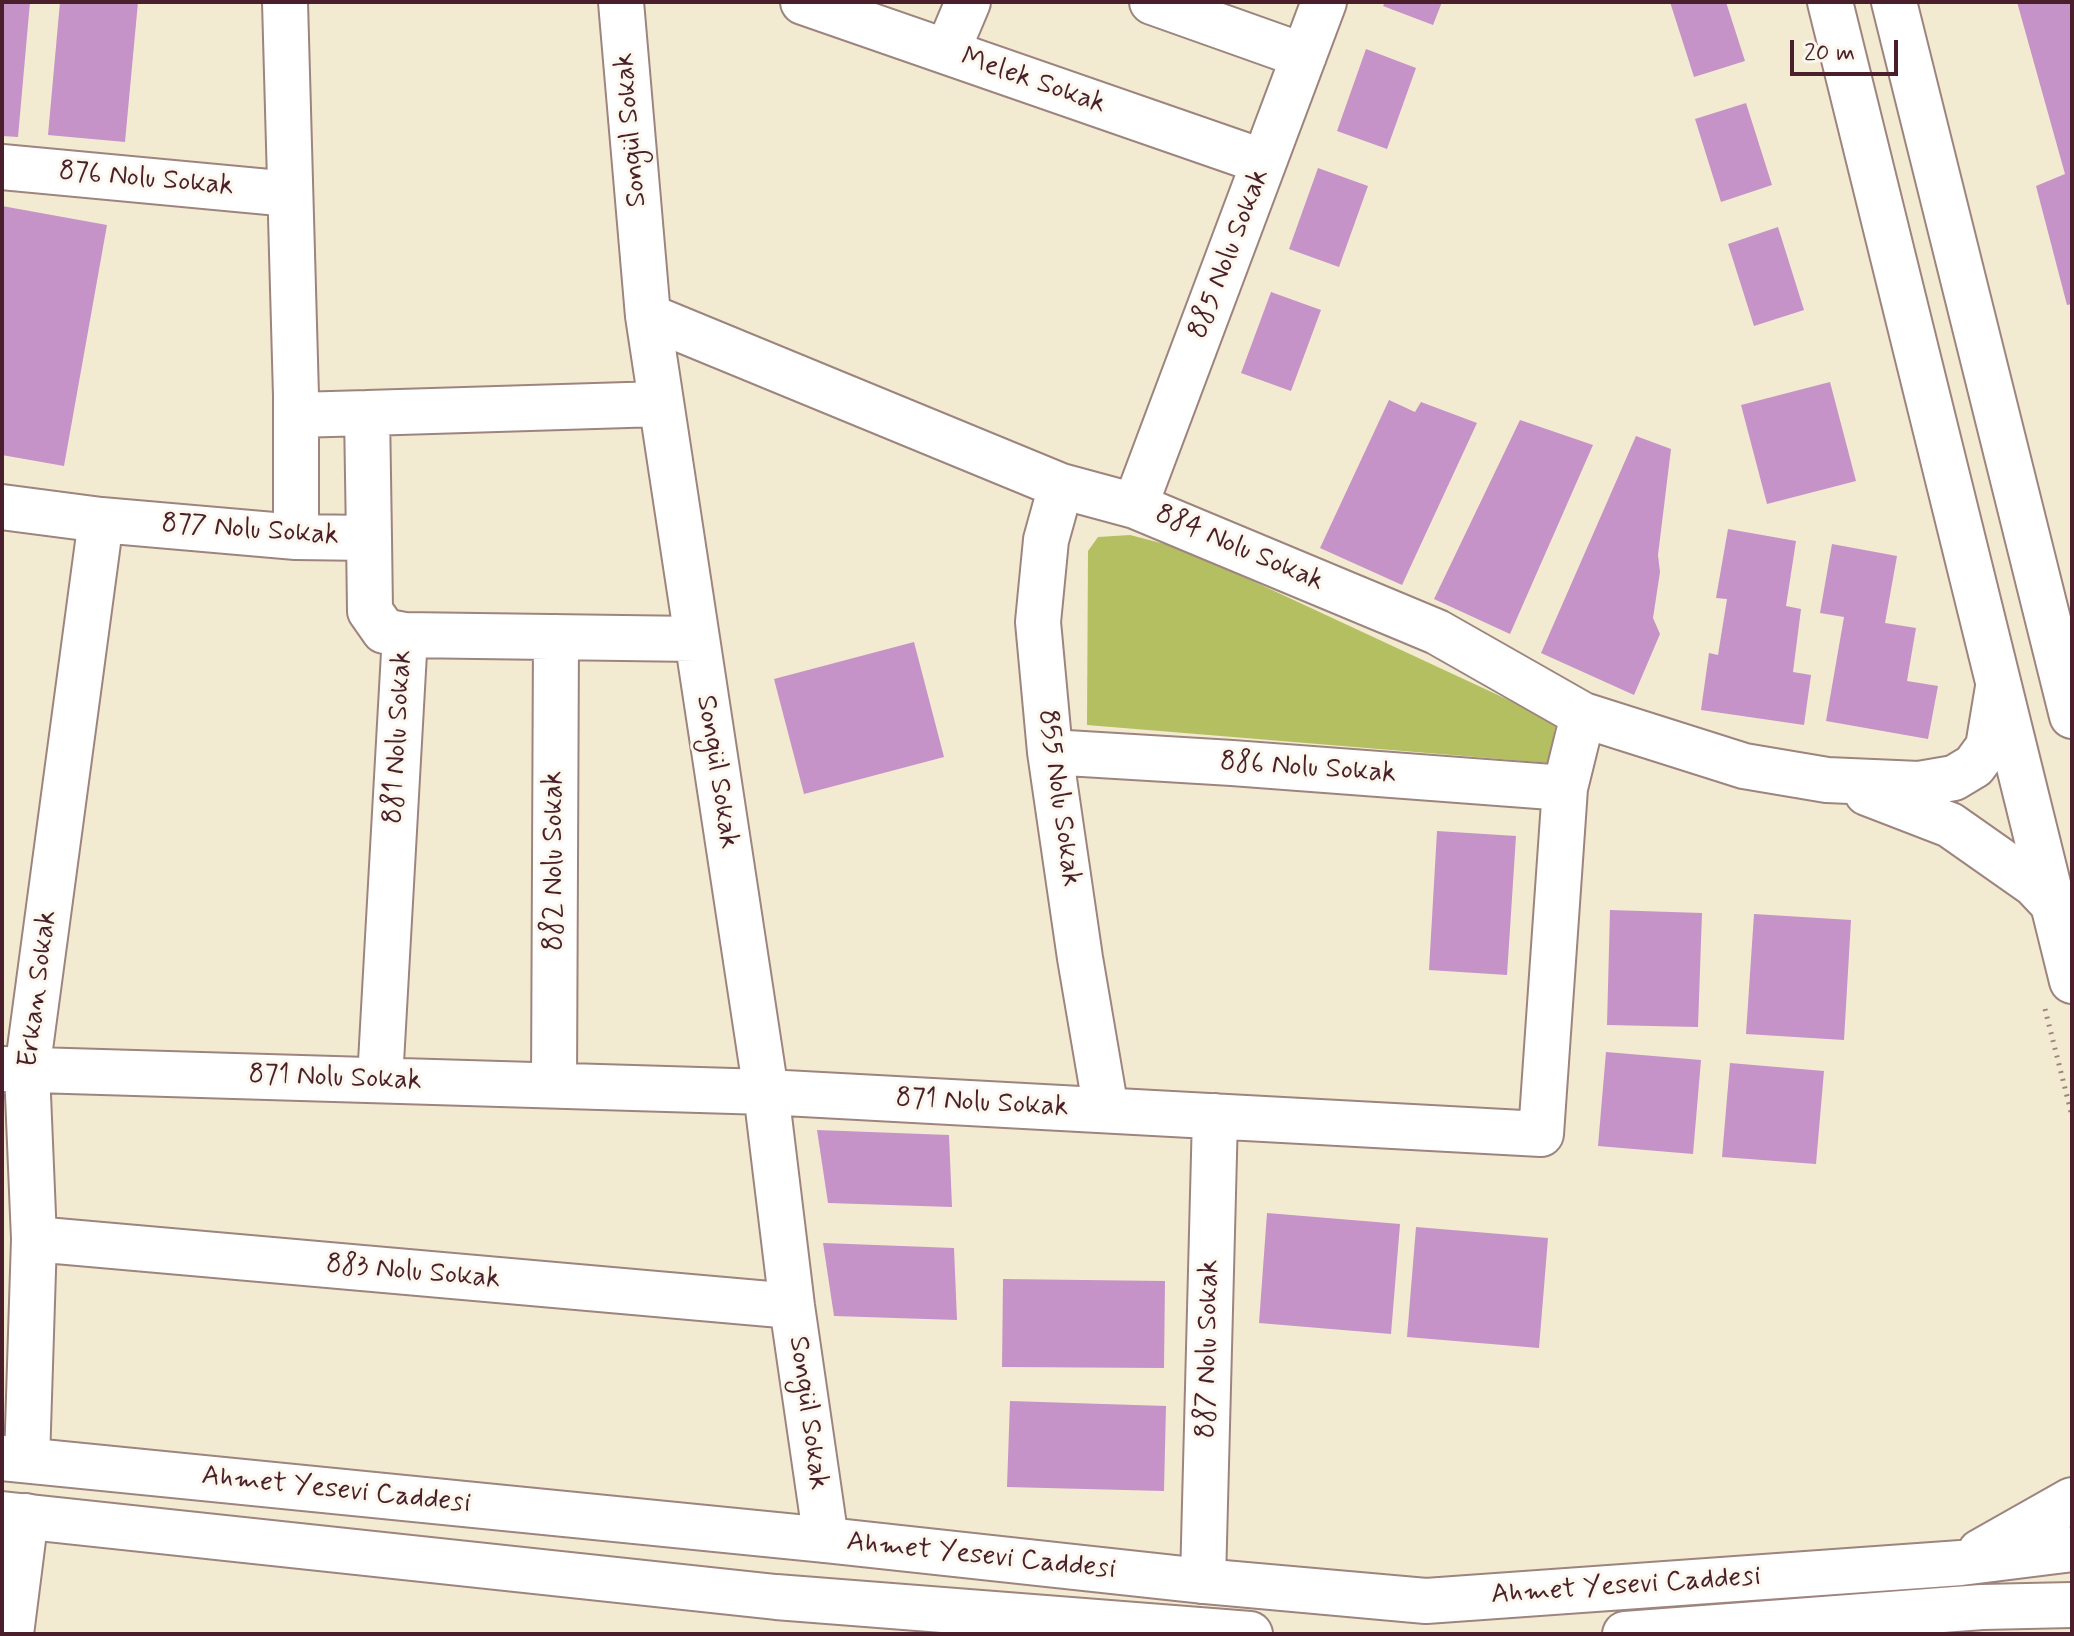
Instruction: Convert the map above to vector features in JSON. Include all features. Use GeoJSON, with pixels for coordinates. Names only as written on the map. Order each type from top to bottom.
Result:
{"type":"FeatureCollection","features":[{"type":"Feature","properties":{"kind":"street"},"geometry":{"type":"LineString","coordinates":[[285,2],[296,415],[296,537]]}},
{"type":"Feature","properties":{"kind":"street","name":"Songül Sokak"},"geometry":{"type":"LineString","coordinates":[[621,2],[648,316],[766,1092],[792,1306],[826,1540]]}},
{"type":"Feature","properties":{"kind":"street","name":"Melek Sokak"},"geometry":{"type":"LineString","coordinates":[[803,2],[1264,162]]}},
{"type":"Feature","properties":{"kind":"street"},"geometry":{"type":"LineString","coordinates":[[947,52],[968,2]]}},
{"type":"Feature","properties":{"kind":"street"},"geometry":{"type":"LineString","coordinates":[[1152,2],[1304,56]]}},
{"type":"Feature","properties":{"kind":"street","name":"885 Nolu Sokak"},"geometry":{"type":"LineString","coordinates":[[1135,506],[1324,2]]}},
{"type":"Feature","properties":{"kind":"street"},"geometry":{"type":"LineString","coordinates":[[1830,2],[2051,902],[2058,992]]}},
{"type":"Feature","properties":{"kind":"street"},"geometry":{"type":"LineString","coordinates":[[1894,2],[2072,716]]}},
{"type":"Feature","properties":{"kind":"street","name":"876 Nolu Sokak"},"geometry":{"type":"LineString","coordinates":[[2,167],[290,194]]}},
{"type":"Feature","properties":{"kind":"street","name":"884 Nolu Sokak"},"geometry":{"type":"LineString","coordinates":[[648,316],[1061,486],[1135,506],[1437,632],[1583,715],[1744,766],[1827,780]]}},
{"type":"Feature","properties":{"kind":"street"},"geometry":{"type":"LineString","coordinates":[[296,415],[660,404]]}},
{"type":"Feature","properties":{"kind":"street","name":"877 Nolu Sokak"},"geometry":{"type":"LineString","coordinates":[[2,507],[101,520],[296,537],[369,538],[367,413]]}},
{"type":"Feature","properties":{"kind":"street","name":"855 Nolu Sokak"},"geometry":{"type":"LineString","coordinates":[[1061,486],[1046,540],[1038,622],[1050,752],[1106,1110]]}},
{"type":"Feature","properties":{"kind":"street","name":"Erkan Sokak"},"geometry":{"type":"LineString","coordinates":[[14,1459],[34,1239],[15,1070],[101,520]]}},
{"type":"Feature","properties":{"kind":"street"},"geometry":{"type":"LineString","coordinates":[[369,538],[370,611],[384,631],[405,635]]}},
{"type":"Feature","properties":{"kind":"street","name":"881 Nolu Sokak"},"geometry":{"type":"LineString","coordinates":[[380,1080],[405,635],[695,639]]}},
{"type":"Feature","properties":{"kind":"street","name":"882 Nolu Sokak"},"geometry":{"type":"LineString","coordinates":[[554,1085],[556,637]]}},
{"type":"Feature","properties":{"kind":"street"},"geometry":{"type":"LineString","coordinates":[[1827,780],[1919,784],[1954,778],[1974,766],[1988,747],[1998,687]]}},
{"type":"Feature","properties":{"kind":"street","name":"871 Nolu Sokak"},"geometry":{"type":"LineString","coordinates":[[15,1070],[766,1092],[1541,1134],[1565,788],[1583,715]]}},
{"type":"Feature","properties":{"kind":"street","name":"886 Nolu Sokak"},"geometry":{"type":"LineString","coordinates":[[1050,752],[1565,788]]}},
{"type":"Feature","properties":{"kind":"street"},"geometry":{"type":"LineString","coordinates":[[1827,780],[1950,825],[2034,884],[2051,902]]}},
{"type":"Feature","properties":{"kind":"street","name":"887 Nolu Sokak"},"geometry":{"type":"LineString","coordinates":[[1203,1581],[1215,1116]]}},
{"type":"Feature","properties":{"kind":"street","name":"883 Nolu Sokak"},"geometry":{"type":"LineString","coordinates":[[34,1239],[792,1306]]}},
{"type":"Feature","properties":{"kind":"street","name":"Ahmet Yesevi Caddesi"},"geometry":{"type":"LineString","coordinates":[[14,1459],[1203,1581],[1426,1601],[1961,1563],[2072,1549]]}},
{"type":"Feature","properties":{"kind":"street"},"geometry":{"type":"LineString","coordinates":[[1961,1563],[2072,1500]]}},
{"type":"Feature","properties":{"kind":"street"},"geometry":{"type":"LineString","coordinates":[[11,1634],[14,1515]]}},
{"type":"Feature","properties":{"kind":"street","name":"Ahmet Yesevi Caddesi"},"geometry":{"type":"LineString","coordinates":[[14,1515],[760,1595],[946,1622],[1250,1634]]}},
{"type":"Feature","properties":{"kind":"street","name":"Ahmet Yesevi Caddesi"},"geometry":{"type":"LineString","coordinates":[[1625,1634],[1982,1607],[2072,1605]]}},
{"type":"Feature","properties":{"kind":"street"},"geometry":{"type":"LineString","coordinates":[[1982,1607],[2072,1630]]}},
{"type":"Feature","properties":{"kind":"path"},"geometry":{"type":"LineString","coordinates":[[2058,992],[2072,1116]]}},
{"type":"Feature","properties":{"kind":"green space"},"geometry":{"type":"Polygon","coordinates":[[[1130,535],[1184,549],[1556,722],[1549,763],[1087,725],[1088,551],[1098,537],[1130,535]]]}},
{"type":"Feature","properties":{"kind":"building"},"geometry":{"type":"Polygon","coordinates":[[[2,2],[30,2],[18,137],[2,136],[2,2]]]}},
{"type":"Feature","properties":{"kind":"building"},"geometry":{"type":"Polygon","coordinates":[[[60,2],[138,2],[125,142],[48,135],[60,2]]]}},
{"type":"Feature","properties":{"kind":"building"},"geometry":{"type":"Polygon","coordinates":[[[1385,2],[1442,2],[1433,25],[1383,6],[1385,2]]]}},
{"type":"Feature","properties":{"kind":"building"},"geometry":{"type":"Polygon","coordinates":[[[1670,2],[1726,2],[1745,61],[1694,77],[1670,2]]]}},
{"type":"Feature","properties":{"kind":"building"},"geometry":{"type":"Polygon","coordinates":[[[2017,2],[2072,2],[2072,304],[2067,305],[2036,186],[2065,174],[2017,2]]]}},
{"type":"Feature","properties":{"kind":"building"},"geometry":{"type":"Polygon","coordinates":[[[1366,49],[1416,68],[1387,149],[1337,131],[1366,49]]]}},
{"type":"Feature","properties":{"kind":"building"},"geometry":{"type":"Polygon","coordinates":[[[1746,103],[1772,185],[1721,202],[1695,119],[1746,103]]]}},
{"type":"Feature","properties":{"kind":"building"},"geometry":{"type":"Polygon","coordinates":[[[1318,168],[1368,186],[1339,267],[1289,249],[1318,168]]]}},
{"type":"Feature","properties":{"kind":"building"},"geometry":{"type":"Polygon","coordinates":[[[2,206],[107,225],[64,466],[2,455],[2,206]]]}},
{"type":"Feature","properties":{"kind":"building"},"geometry":{"type":"Polygon","coordinates":[[[1778,227],[1804,310],[1754,326],[1728,244],[1778,227]]]}},
{"type":"Feature","properties":{"kind":"building"},"geometry":{"type":"Polygon","coordinates":[[[1271,292],[1321,310],[1291,391],[1241,373],[1271,292]]]}},
{"type":"Feature","properties":{"kind":"building"},"geometry":{"type":"Polygon","coordinates":[[[1830,382],[1856,481],[1767,504],[1741,405],[1830,382]]]}},
{"type":"Feature","properties":{"kind":"building"},"geometry":{"type":"Polygon","coordinates":[[[1389,400],[1415,412],[1421,402],[1477,423],[1402,585],[1320,548],[1389,400]]]}},
{"type":"Feature","properties":{"kind":"building"},"geometry":{"type":"Polygon","coordinates":[[[1520,420],[1593,445],[1510,634],[1434,599],[1520,420]]]}},
{"type":"Feature","properties":{"kind":"building"},"geometry":{"type":"Polygon","coordinates":[[[1636,436],[1671,449],[1653,618],[1660,634],[1634,695],[1541,653],[1636,436]]]}},
{"type":"Feature","properties":{"kind":"building"},"geometry":{"type":"Polygon","coordinates":[[[1728,529],[1796,541],[1786,606],[1801,609],[1793,672],[1811,675],[1804,725],[1701,710],[1709,653],[1718,655],[1727,599],[1716,598],[1728,529]]]}},
{"type":"Feature","properties":{"kind":"building"},"geometry":{"type":"Polygon","coordinates":[[[1832,544],[1897,556],[1885,623],[1916,628],[1907,681],[1938,686],[1928,739],[1826,721],[1844,617],[1820,613],[1832,544]]]}},
{"type":"Feature","properties":{"kind":"building"},"geometry":{"type":"Polygon","coordinates":[[[914,642],[944,757],[804,794],[774,679],[914,642]]]}},
{"type":"Feature","properties":{"kind":"building"},"geometry":{"type":"Polygon","coordinates":[[[1437,831],[1516,836],[1507,975],[1429,970],[1437,831]]]}},
{"type":"Feature","properties":{"kind":"building"},"geometry":{"type":"Polygon","coordinates":[[[1610,910],[1702,913],[1698,1027],[1607,1025],[1610,910]]]}},
{"type":"Feature","properties":{"kind":"building"},"geometry":{"type":"Polygon","coordinates":[[[1754,914],[1851,920],[1844,1040],[1746,1034],[1754,914]]]}},
{"type":"Feature","properties":{"kind":"building"},"geometry":{"type":"Polygon","coordinates":[[[1606,1052],[1701,1060],[1693,1154],[1598,1146],[1606,1052]]]}},
{"type":"Feature","properties":{"kind":"building"},"geometry":{"type":"Polygon","coordinates":[[[1730,1063],[1824,1071],[1816,1164],[1722,1157],[1730,1063]]]}},
{"type":"Feature","properties":{"kind":"building"},"geometry":{"type":"Polygon","coordinates":[[[817,1130],[949,1135],[952,1207],[828,1203],[817,1130]]]}},
{"type":"Feature","properties":{"kind":"building"},"geometry":{"type":"Polygon","coordinates":[[[1267,1213],[1400,1224],[1391,1334],[1259,1323],[1267,1213]]]}},
{"type":"Feature","properties":{"kind":"building"},"geometry":{"type":"Polygon","coordinates":[[[1416,1227],[1548,1238],[1539,1348],[1407,1337],[1416,1227]]]}},
{"type":"Feature","properties":{"kind":"building"},"geometry":{"type":"Polygon","coordinates":[[[823,1243],[954,1248],[957,1320],[834,1316],[823,1243]]]}},
{"type":"Feature","properties":{"kind":"building"},"geometry":{"type":"Polygon","coordinates":[[[1003,1279],[1165,1281],[1164,1368],[1002,1367],[1003,1279]]]}},
{"type":"Feature","properties":{"kind":"building"},"geometry":{"type":"Polygon","coordinates":[[[1010,1401],[1166,1406],[1164,1491],[1007,1487],[1010,1401]]]}}]}
